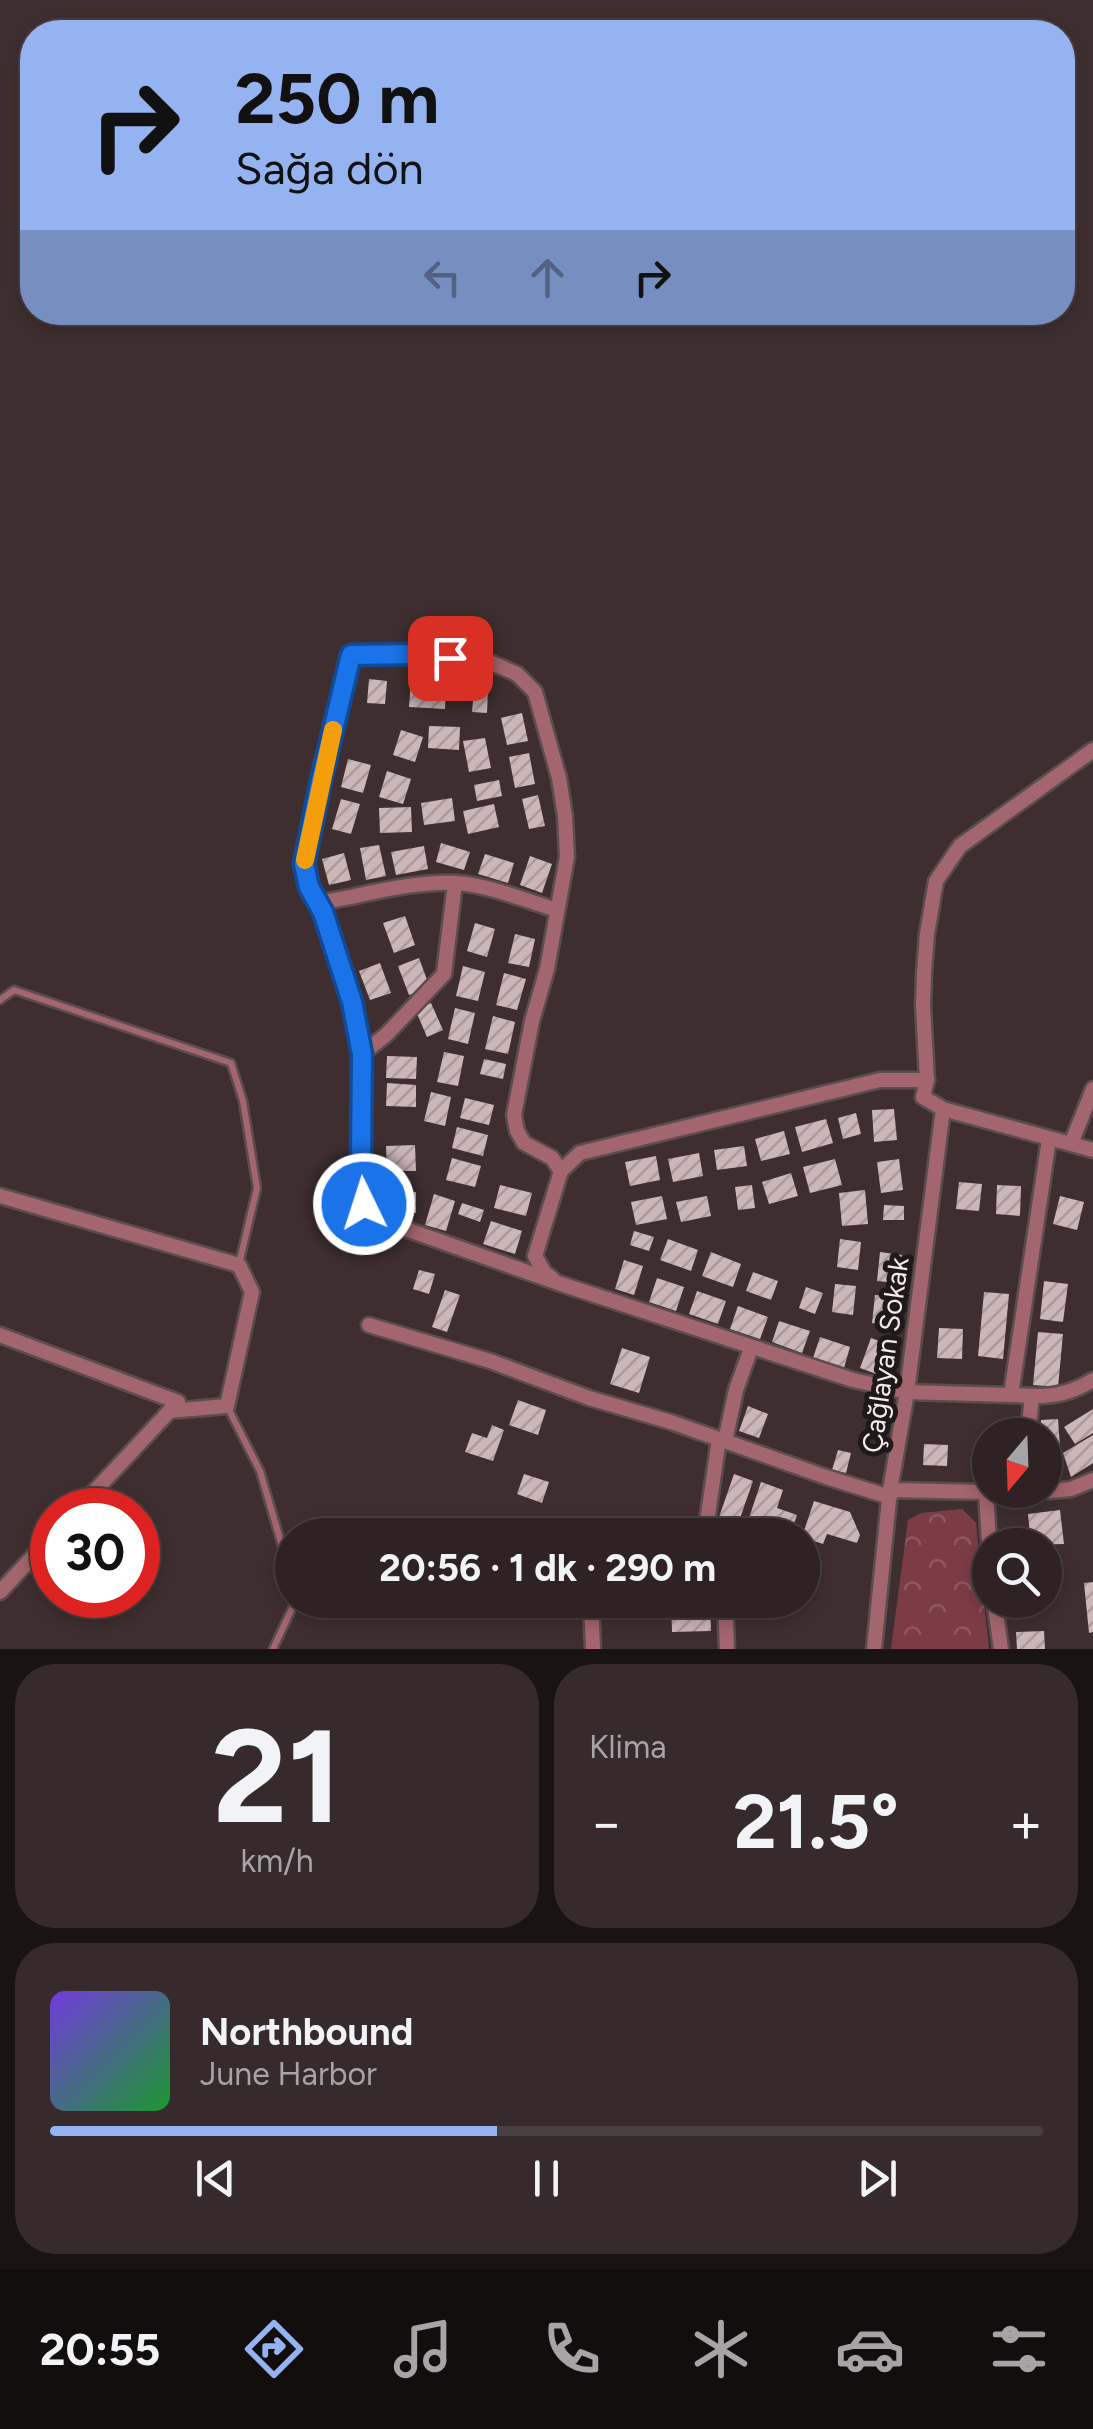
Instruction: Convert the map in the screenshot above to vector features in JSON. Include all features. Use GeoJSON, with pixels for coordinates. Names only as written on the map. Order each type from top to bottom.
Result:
{"type":"FeatureCollection","features":[{"type":"Feature","properties":{"kind":"street"},"geometry":{"type":"LineString","coordinates":[[560,1171],[552,1158],[524,1143],[514,1114],[532,1021],[547,969],[566,857],[559,778],[535,692],[517,674],[487,661],[414,654],[351,655],[304,864],[352,1002],[362,1054],[364,1204],[386,1222],[853,1380],[906,1392],[1010,1396],[1062,1395],[1093,1380]]}},
{"type":"Feature","properties":{"kind":"street"},"geometry":{"type":"LineString","coordinates":[[1093,750],[960,846],[936,881],[927,934],[922,1006],[927,1080],[923,1097],[943,1109],[1093,1150]]}},
{"type":"Feature","properties":{"kind":"street"},"geometry":{"type":"LineString","coordinates":[[362,1054],[386,1035],[444,974],[455,883]]}},
{"type":"Feature","properties":{"kind":"street"},"geometry":{"type":"LineString","coordinates":[[318,904],[422,884],[455,883],[482,886],[557,910]]}},
{"type":"Feature","properties":{"kind":"street"},"geometry":{"type":"LineString","coordinates":[[561,1284],[544,1272],[536,1256],[560,1171],[580,1154],[880,1080],[927,1080]]}},
{"type":"Feature","properties":{"kind":"street"},"geometry":{"type":"LineString","coordinates":[[1072,1144],[1093,1088]]}},
{"type":"Feature","properties":{"kind":"street","name":"Çağlayan Sokak"},"geometry":{"type":"LineString","coordinates":[[874,1649],[890,1493],[943,1109]]}},
{"type":"Feature","properties":{"kind":"street"},"geometry":{"type":"LineString","coordinates":[[1010,1396],[1049,1139]]}},
{"type":"Feature","properties":{"kind":"street"},"geometry":{"type":"LineString","coordinates":[[0,1196],[239,1266],[252,1292],[226,1406],[169,1411]]}},
{"type":"Feature","properties":{"kind":"street"},"geometry":{"type":"LineString","coordinates":[[369,1325],[490,1360],[589,1398],[826,1477],[890,1493],[972,1492]]}},
{"type":"Feature","properties":{"kind":"street"},"geometry":{"type":"LineString","coordinates":[[0,1335],[178,1402],[97,1488]]}},
{"type":"Feature","properties":{"kind":"street"},"geometry":{"type":"LineString","coordinates":[[708,1518],[722,1440],[751,1348]]}},
{"type":"Feature","properties":{"kind":"street"},"geometry":{"type":"LineString","coordinates":[[1030,1418],[1032,1396]]}},
{"type":"Feature","properties":{"kind":"street"},"geometry":{"type":"LineString","coordinates":[[1062,1489],[1093,1480]]}},
{"type":"Feature","properties":{"kind":"street"},"geometry":{"type":"LineString","coordinates":[[0,1592],[30,1560]]}},
{"type":"Feature","properties":{"kind":"street"},"geometry":{"type":"LineString","coordinates":[[592,1618],[593,1649]]}},
{"type":"Feature","properties":{"kind":"street"},"geometry":{"type":"LineString","coordinates":[[726,1618],[727,1649]]}},
{"type":"Feature","properties":{"kind":"street"},"geometry":{"type":"LineString","coordinates":[[997,1618],[1001,1649]]}},
{"type":"Feature","properties":{"kind":"lane"},"geometry":{"type":"LineString","coordinates":[[0,1000],[14,990],[231,1063],[243,1101],[257,1188],[239,1266]]}},
{"type":"Feature","properties":{"kind":"lane"},"geometry":{"type":"LineString","coordinates":[[226,1406],[260,1471],[275,1522]]}},
{"type":"Feature","properties":{"kind":"lane"},"geometry":{"type":"LineString","coordinates":[[273,1649],[288,1618]]}},
{"type":"Feature","properties":{"kind":"green space"},"geometry":{"type":"Polygon","coordinates":[[[962,1509],[976,1523],[977,1528],[972,1528],[972,1618],[986,1618],[989,1649],[891,1649],[908,1520],[921,1513],[962,1509]]]}},
{"type":"Feature","properties":{"kind":"building"},"geometry":{"type":"Polygon","coordinates":[[[369,679],[387,681],[385,704],[367,703],[369,679]]]}},
{"type":"Feature","properties":{"kind":"building"},"geometry":{"type":"Polygon","coordinates":[[[411,681],[446,683],[445,709],[409,707],[411,681]]]}},
{"type":"Feature","properties":{"kind":"building"},"geometry":{"type":"Polygon","coordinates":[[[474,689],[488,690],[487,713],[472,712],[474,689]]]}},
{"type":"Feature","properties":{"kind":"building"},"geometry":{"type":"Polygon","coordinates":[[[522,713],[528,741],[507,745],[501,718],[522,713]]]}},
{"type":"Feature","properties":{"kind":"building"},"geometry":{"type":"Polygon","coordinates":[[[429,726],[460,727],[459,750],[428,748],[429,726]]]}},
{"type":"Feature","properties":{"kind":"building"},"geometry":{"type":"Polygon","coordinates":[[[401,730],[423,737],[415,762],[393,755],[401,730]]]}},
{"type":"Feature","properties":{"kind":"building"},"geometry":{"type":"Polygon","coordinates":[[[485,738],[491,768],[469,772],[463,741],[485,738]]]}},
{"type":"Feature","properties":{"kind":"building"},"geometry":{"type":"Polygon","coordinates":[[[529,753],[535,784],[515,788],[509,757],[529,753]]]}},
{"type":"Feature","properties":{"kind":"building"},"geometry":{"type":"Polygon","coordinates":[[[348,759],[371,765],[363,793],[341,787],[348,759]]]}},
{"type":"Feature","properties":{"kind":"building"},"geometry":{"type":"Polygon","coordinates":[[[387,771],[411,779],[403,804],[379,797],[387,771]]]}},
{"type":"Feature","properties":{"kind":"building"},"geometry":{"type":"Polygon","coordinates":[[[499,780],[502,796],[477,801],[474,785],[499,780]]]}},
{"type":"Feature","properties":{"kind":"building"},"geometry":{"type":"Polygon","coordinates":[[[538,795],[545,826],[529,829],[522,799],[538,795]]]}},
{"type":"Feature","properties":{"kind":"building"},"geometry":{"type":"Polygon","coordinates":[[[452,798],[455,821],[424,825],[421,803],[452,798]]]}},
{"type":"Feature","properties":{"kind":"building"},"geometry":{"type":"Polygon","coordinates":[[[341,799],[360,804],[351,834],[332,829],[341,799]]]}},
{"type":"Feature","properties":{"kind":"building"},"geometry":{"type":"Polygon","coordinates":[[[494,804],[499,827],[468,834],[463,811],[494,804]]]}},
{"type":"Feature","properties":{"kind":"building"},"geometry":{"type":"Polygon","coordinates":[[[411,807],[412,832],[380,833],[379,808],[411,807]]]}},
{"type":"Feature","properties":{"kind":"building"},"geometry":{"type":"Polygon","coordinates":[[[441,843],[470,852],[464,870],[436,862],[441,843]]]}},
{"type":"Feature","properties":{"kind":"building"},"geometry":{"type":"Polygon","coordinates":[[[379,845],[386,876],[366,880],[360,848],[379,845]]]}},
{"type":"Feature","properties":{"kind":"building"},"geometry":{"type":"Polygon","coordinates":[[[424,846],[428,869],[396,875],[391,852],[424,846]]]}},
{"type":"Feature","properties":{"kind":"building"},"geometry":{"type":"Polygon","coordinates":[[[344,853],[351,880],[329,885],[322,859],[344,853]]]}},
{"type":"Feature","properties":{"kind":"building"},"geometry":{"type":"Polygon","coordinates":[[[485,854],[514,863],[508,883],[478,874],[485,854]]]}},
{"type":"Feature","properties":{"kind":"building"},"geometry":{"type":"Polygon","coordinates":[[[530,856],[552,864],[542,893],[520,885],[530,856]]]}},
{"type":"Feature","properties":{"kind":"building"},"geometry":{"type":"Polygon","coordinates":[[[405,916],[415,945],[394,953],[383,923],[405,916]]]}},
{"type":"Feature","properties":{"kind":"building"},"geometry":{"type":"Polygon","coordinates":[[[475,923],[495,929],[487,957],[467,951],[475,923]]]}},
{"type":"Feature","properties":{"kind":"building"},"geometry":{"type":"Polygon","coordinates":[[[515,934],[535,939],[529,967],[508,963],[515,934]]]}},
{"type":"Feature","properties":{"kind":"building"},"geometry":{"type":"Polygon","coordinates":[[[419,958],[430,988],[409,995],[398,966],[419,958]]]}},
{"type":"Feature","properties":{"kind":"building"},"geometry":{"type":"Polygon","coordinates":[[[380,963],[391,993],[370,1000],[359,971],[380,963]]]}},
{"type":"Feature","properties":{"kind":"building"},"geometry":{"type":"Polygon","coordinates":[[[463,966],[485,972],[478,1001],[456,996],[463,966]]]}},
{"type":"Feature","properties":{"kind":"building"},"geometry":{"type":"Polygon","coordinates":[[[504,973],[526,979],[517,1010],[496,1005],[504,973]]]}},
{"type":"Feature","properties":{"kind":"building"},"geometry":{"type":"Polygon","coordinates":[[[431,1003],[443,1030],[427,1037],[415,1009],[431,1003]]]}},
{"type":"Feature","properties":{"kind":"building"},"geometry":{"type":"Polygon","coordinates":[[[455,1008],[475,1013],[468,1044],[448,1039],[455,1008]]]}},
{"type":"Feature","properties":{"kind":"building"},"geometry":{"type":"Polygon","coordinates":[[[493,1016],[515,1022],[508,1054],[485,1049],[493,1016]]]}},
{"type":"Feature","properties":{"kind":"building"},"geometry":{"type":"Polygon","coordinates":[[[444,1052],[464,1056],[458,1086],[437,1082],[444,1052]]]}},
{"type":"Feature","properties":{"kind":"building"},"geometry":{"type":"Polygon","coordinates":[[[387,1056],[417,1057],[416,1079],[386,1078],[387,1056]]]}},
{"type":"Feature","properties":{"kind":"building"},"geometry":{"type":"Polygon","coordinates":[[[484,1059],[506,1064],[503,1079],[480,1074],[484,1059]]]}},
{"type":"Feature","properties":{"kind":"building"},"geometry":{"type":"Polygon","coordinates":[[[387,1083],[416,1085],[416,1107],[386,1106],[387,1083]]]}},
{"type":"Feature","properties":{"kind":"building"},"geometry":{"type":"Polygon","coordinates":[[[431,1092],[451,1097],[445,1126],[424,1121],[431,1092]]]}},
{"type":"Feature","properties":{"kind":"building"},"geometry":{"type":"Polygon","coordinates":[[[465,1098],[494,1105],[489,1125],[460,1118],[465,1098]]]}},
{"type":"Feature","properties":{"kind":"building"},"geometry":{"type":"Polygon","coordinates":[[[894,1109],[897,1140],[874,1142],[872,1110],[894,1109]]]}},
{"type":"Feature","properties":{"kind":"building"},"geometry":{"type":"Polygon","coordinates":[[[856,1113],[861,1134],[843,1139],[838,1118],[856,1113]]]}},
{"type":"Feature","properties":{"kind":"building"},"geometry":{"type":"Polygon","coordinates":[[[826,1119],[833,1143],[802,1152],[795,1127],[826,1119]]]}},
{"type":"Feature","properties":{"kind":"building"},"geometry":{"type":"Polygon","coordinates":[[[457,1127],[488,1135],[483,1156],[452,1148],[457,1127]]]}},
{"type":"Feature","properties":{"kind":"building"},"geometry":{"type":"Polygon","coordinates":[[[784,1131],[790,1154],[761,1161],[755,1139],[784,1131]]]}},
{"type":"Feature","properties":{"kind":"building"},"geometry":{"type":"Polygon","coordinates":[[[415,1145],[416,1171],[387,1171],[386,1146],[415,1145]]]}},
{"type":"Feature","properties":{"kind":"building"},"geometry":{"type":"Polygon","coordinates":[[[744,1146],[747,1166],[717,1170],[714,1150],[744,1146]]]}},
{"type":"Feature","properties":{"kind":"building"},"geometry":{"type":"Polygon","coordinates":[[[699,1153],[703,1176],[673,1182],[668,1159],[699,1153]]]}},
{"type":"Feature","properties":{"kind":"building"},"geometry":{"type":"Polygon","coordinates":[[[656,1156],[660,1180],[630,1186],[625,1162],[656,1156]]]}},
{"type":"Feature","properties":{"kind":"building"},"geometry":{"type":"Polygon","coordinates":[[[452,1158],[481,1166],[475,1187],[446,1180],[452,1158]]]}},
{"type":"Feature","properties":{"kind":"building"},"geometry":{"type":"Polygon","coordinates":[[[835,1159],[842,1185],[810,1193],[803,1167],[835,1159]]]}},
{"type":"Feature","properties":{"kind":"building"},"geometry":{"type":"Polygon","coordinates":[[[899,1159],[903,1190],[881,1193],[877,1162],[899,1159]]]}},
{"type":"Feature","properties":{"kind":"building"},"geometry":{"type":"Polygon","coordinates":[[[791,1173],[798,1196],[769,1204],[762,1182],[791,1173]]]}},
{"type":"Feature","properties":{"kind":"building"},"geometry":{"type":"Polygon","coordinates":[[[959,1182],[982,1184],[979,1211],[956,1209],[959,1182]]]}},
{"type":"Feature","properties":{"kind":"building"},"geometry":{"type":"Polygon","coordinates":[[[500,1185],[532,1193],[526,1216],[494,1208],[500,1185]]]}},
{"type":"Feature","properties":{"kind":"building"},"geometry":{"type":"Polygon","coordinates":[[[752,1185],[755,1208],[738,1210],[735,1187],[752,1185]]]}},
{"type":"Feature","properties":{"kind":"building"},"geometry":{"type":"Polygon","coordinates":[[[997,1185],[1021,1186],[1020,1216],[996,1214],[997,1185]]]}},
{"type":"Feature","properties":{"kind":"building"},"geometry":{"type":"Polygon","coordinates":[[[865,1190],[868,1224],[842,1226],[839,1193],[865,1190]]]}},
{"type":"Feature","properties":{"kind":"building"},"geometry":{"type":"Polygon","coordinates":[[[416,1192],[416,1213],[387,1214],[386,1193],[416,1192]]]}},
{"type":"Feature","properties":{"kind":"building"},"geometry":{"type":"Polygon","coordinates":[[[434,1194],[455,1201],[446,1231],[425,1225],[434,1194]]]}},
{"type":"Feature","properties":{"kind":"building"},"geometry":{"type":"Polygon","coordinates":[[[662,1196],[667,1219],[636,1225],[631,1202],[662,1196]]]}},
{"type":"Feature","properties":{"kind":"building"},"geometry":{"type":"Polygon","coordinates":[[[707,1196],[711,1216],[681,1222],[676,1202],[707,1196]]]}},
{"type":"Feature","properties":{"kind":"building"},"geometry":{"type":"Polygon","coordinates":[[[1060,1196],[1084,1202],[1077,1230],[1053,1224],[1060,1196]]]}},
{"type":"Feature","properties":{"kind":"building"},"geometry":{"type":"Polygon","coordinates":[[[462,1203],[484,1210],[480,1222],[458,1214],[462,1203]]]}},
{"type":"Feature","properties":{"kind":"building"},"geometry":{"type":"Polygon","coordinates":[[[884,1205],[904,1206],[904,1220],[883,1220],[884,1205]]]}},
{"type":"Feature","properties":{"kind":"building"},"geometry":{"type":"Polygon","coordinates":[[[491,1221],[522,1231],[515,1254],[483,1244],[491,1221]]]}},
{"type":"Feature","properties":{"kind":"building"},"geometry":{"type":"Polygon","coordinates":[[[634,1231],[654,1237],[649,1251],[630,1245],[634,1231]]]}},
{"type":"Feature","properties":{"kind":"building"},"geometry":{"type":"Polygon","coordinates":[[[668,1239],[698,1250],[691,1271],[660,1260],[668,1239]]]}},
{"type":"Feature","properties":{"kind":"building"},"geometry":{"type":"Polygon","coordinates":[[[840,1239],[861,1242],[858,1270],[837,1267],[840,1239]]]}},
{"type":"Feature","properties":{"kind":"building"},"geometry":{"type":"Polygon","coordinates":[[[711,1252],[741,1264],[733,1287],[702,1276],[711,1252]]]}},
{"type":"Feature","properties":{"kind":"building"},"geometry":{"type":"Polygon","coordinates":[[[880,1252],[902,1255],[898,1283],[877,1281],[880,1252]]]}},
{"type":"Feature","properties":{"kind":"building"},"geometry":{"type":"Polygon","coordinates":[[[624,1260],[643,1266],[634,1295],[615,1289],[624,1260]]]}},
{"type":"Feature","properties":{"kind":"building"},"geometry":{"type":"Polygon","coordinates":[[[419,1270],[435,1274],[429,1294],[413,1289],[419,1270]]]}},
{"type":"Feature","properties":{"kind":"building"},"geometry":{"type":"Polygon","coordinates":[[[753,1272],[778,1281],[771,1300],[746,1291],[753,1272]]]}},
{"type":"Feature","properties":{"kind":"building"},"geometry":{"type":"Polygon","coordinates":[[[657,1278],[684,1287],[676,1311],[649,1302],[657,1278]]]}},
{"type":"Feature","properties":{"kind":"building"},"geometry":{"type":"Polygon","coordinates":[[[1044,1281],[1068,1284],[1063,1322],[1040,1319],[1044,1281]]]}},
{"type":"Feature","properties":{"kind":"building"},"geometry":{"type":"Polygon","coordinates":[[[835,1284],[856,1286],[853,1315],[832,1312],[835,1284]]]}},
{"type":"Feature","properties":{"kind":"building"},"geometry":{"type":"Polygon","coordinates":[[[806,1287],[823,1293],[815,1314],[799,1308],[806,1287]]]}},
{"type":"Feature","properties":{"kind":"building"},"geometry":{"type":"Polygon","coordinates":[[[445,1290],[460,1295],[447,1332],[432,1327],[445,1290]]]}},
{"type":"Feature","properties":{"kind":"building"},"geometry":{"type":"Polygon","coordinates":[[[697,1291],[726,1301],[718,1324],[689,1314],[697,1291]]]}},
{"type":"Feature","properties":{"kind":"building"},"geometry":{"type":"Polygon","coordinates":[[[984,1292],[1009,1294],[1003,1359],[978,1356],[984,1292]]]}},
{"type":"Feature","properties":{"kind":"building"},"geometry":{"type":"Polygon","coordinates":[[[875,1295],[896,1297],[893,1326],[872,1323],[875,1295]]]}},
{"type":"Feature","properties":{"kind":"building"},"geometry":{"type":"Polygon","coordinates":[[[738,1306],[768,1317],[760,1339],[730,1329],[738,1306]]]}},
{"type":"Feature","properties":{"kind":"building"},"geometry":{"type":"Polygon","coordinates":[[[779,1321],[810,1331],[802,1353],[772,1342],[779,1321]]]}},
{"type":"Feature","properties":{"kind":"building"},"geometry":{"type":"Polygon","coordinates":[[[939,1328],[963,1329],[962,1359],[937,1358],[939,1328]]]}},
{"type":"Feature","properties":{"kind":"building"},"geometry":{"type":"Polygon","coordinates":[[[1038,1332],[1063,1334],[1058,1387],[1033,1385],[1038,1332]]]}},
{"type":"Feature","properties":{"kind":"building"},"geometry":{"type":"Polygon","coordinates":[[[820,1337],[850,1347],[844,1368],[813,1358],[820,1337]]]}},
{"type":"Feature","properties":{"kind":"building"},"geometry":{"type":"Polygon","coordinates":[[[871,1338],[890,1345],[879,1375],[860,1368],[871,1338]]]}},
{"type":"Feature","properties":{"kind":"building"},"geometry":{"type":"Polygon","coordinates":[[[622,1348],[650,1357],[639,1393],[610,1384],[622,1348]]]}},
{"type":"Feature","properties":{"kind":"building"},"geometry":{"type":"Polygon","coordinates":[[[518,1400],[546,1410],[538,1435],[509,1425],[518,1400]]]}},
{"type":"Feature","properties":{"kind":"building"},"geometry":{"type":"Polygon","coordinates":[[[748,1406],[768,1414],[759,1438],[739,1431],[748,1406]]]}},
{"type":"Feature","properties":{"kind":"building"},"geometry":{"type":"Polygon","coordinates":[[[1093,1409],[1093,1433],[1075,1444],[1064,1427],[1093,1409]]]}},
{"type":"Feature","properties":{"kind":"building"},"geometry":{"type":"Polygon","coordinates":[[[492,1425],[504,1430],[493,1461],[465,1452],[472,1433],[487,1438],[492,1425]]]}},
{"type":"Feature","properties":{"kind":"building"},"geometry":{"type":"Polygon","coordinates":[[[1093,1435],[1093,1463],[1071,1477],[1063,1453],[1093,1435]]]}},
{"type":"Feature","properties":{"kind":"building"},"geometry":{"type":"Polygon","coordinates":[[[924,1444],[948,1445],[947,1466],[923,1465],[924,1444]]]}},
{"type":"Feature","properties":{"kind":"building"},"geometry":{"type":"Polygon","coordinates":[[[838,1450],[851,1453],[846,1473],[832,1470],[838,1450]]]}},
{"type":"Feature","properties":{"kind":"building"},"geometry":{"type":"Polygon","coordinates":[[[524,1474],[549,1482],[542,1503],[517,1494],[524,1474]]]}},
{"type":"Feature","properties":{"kind":"building"},"geometry":{"type":"Polygon","coordinates":[[[734,1474],[753,1481],[740,1518],[719,1517],[734,1474]]]}},
{"type":"Feature","properties":{"kind":"building"},"geometry":{"type":"Polygon","coordinates":[[[761,1482],[783,1490],[777,1508],[797,1515],[796,1518],[749,1518],[761,1482]]]}},
{"type":"Feature","properties":{"kind":"building"},"geometry":{"type":"Polygon","coordinates":[[[814,1501],[850,1512],[860,1535],[857,1543],[827,1534],[820,1543],[820,1518],[808,1518],[814,1501]]]}},
{"type":"Feature","properties":{"kind":"building"},"geometry":{"type":"Polygon","coordinates":[[[1060,1510],[1064,1544],[1062,1528],[1029,1528],[1028,1514],[1060,1510]]]}},
{"type":"Feature","properties":{"kind":"building"},"geometry":{"type":"Polygon","coordinates":[[[1093,1582],[1093,1632],[1089,1633],[1084,1583],[1093,1582]]]}},
{"type":"Feature","properties":{"kind":"building"},"geometry":{"type":"Polygon","coordinates":[[[672,1618],[711,1618],[711,1631],[672,1632],[672,1618]]]}},
{"type":"Feature","properties":{"kind":"building"},"geometry":{"type":"Polygon","coordinates":[[[1044,1631],[1045,1649],[1017,1649],[1016,1632],[1044,1631]]]}},
{"type":"Feature","properties":{"kind":"slow traffic"},"geometry":{"type":"LineString","coordinates":[[305,860],[333,730]]}},
{"type":"Feature","properties":{"kind":"route"},"geometry":{"type":"LineString","coordinates":[[364,1204],[362,1054],[352,1002],[304,864],[351,655],[450,658]]}}]}
